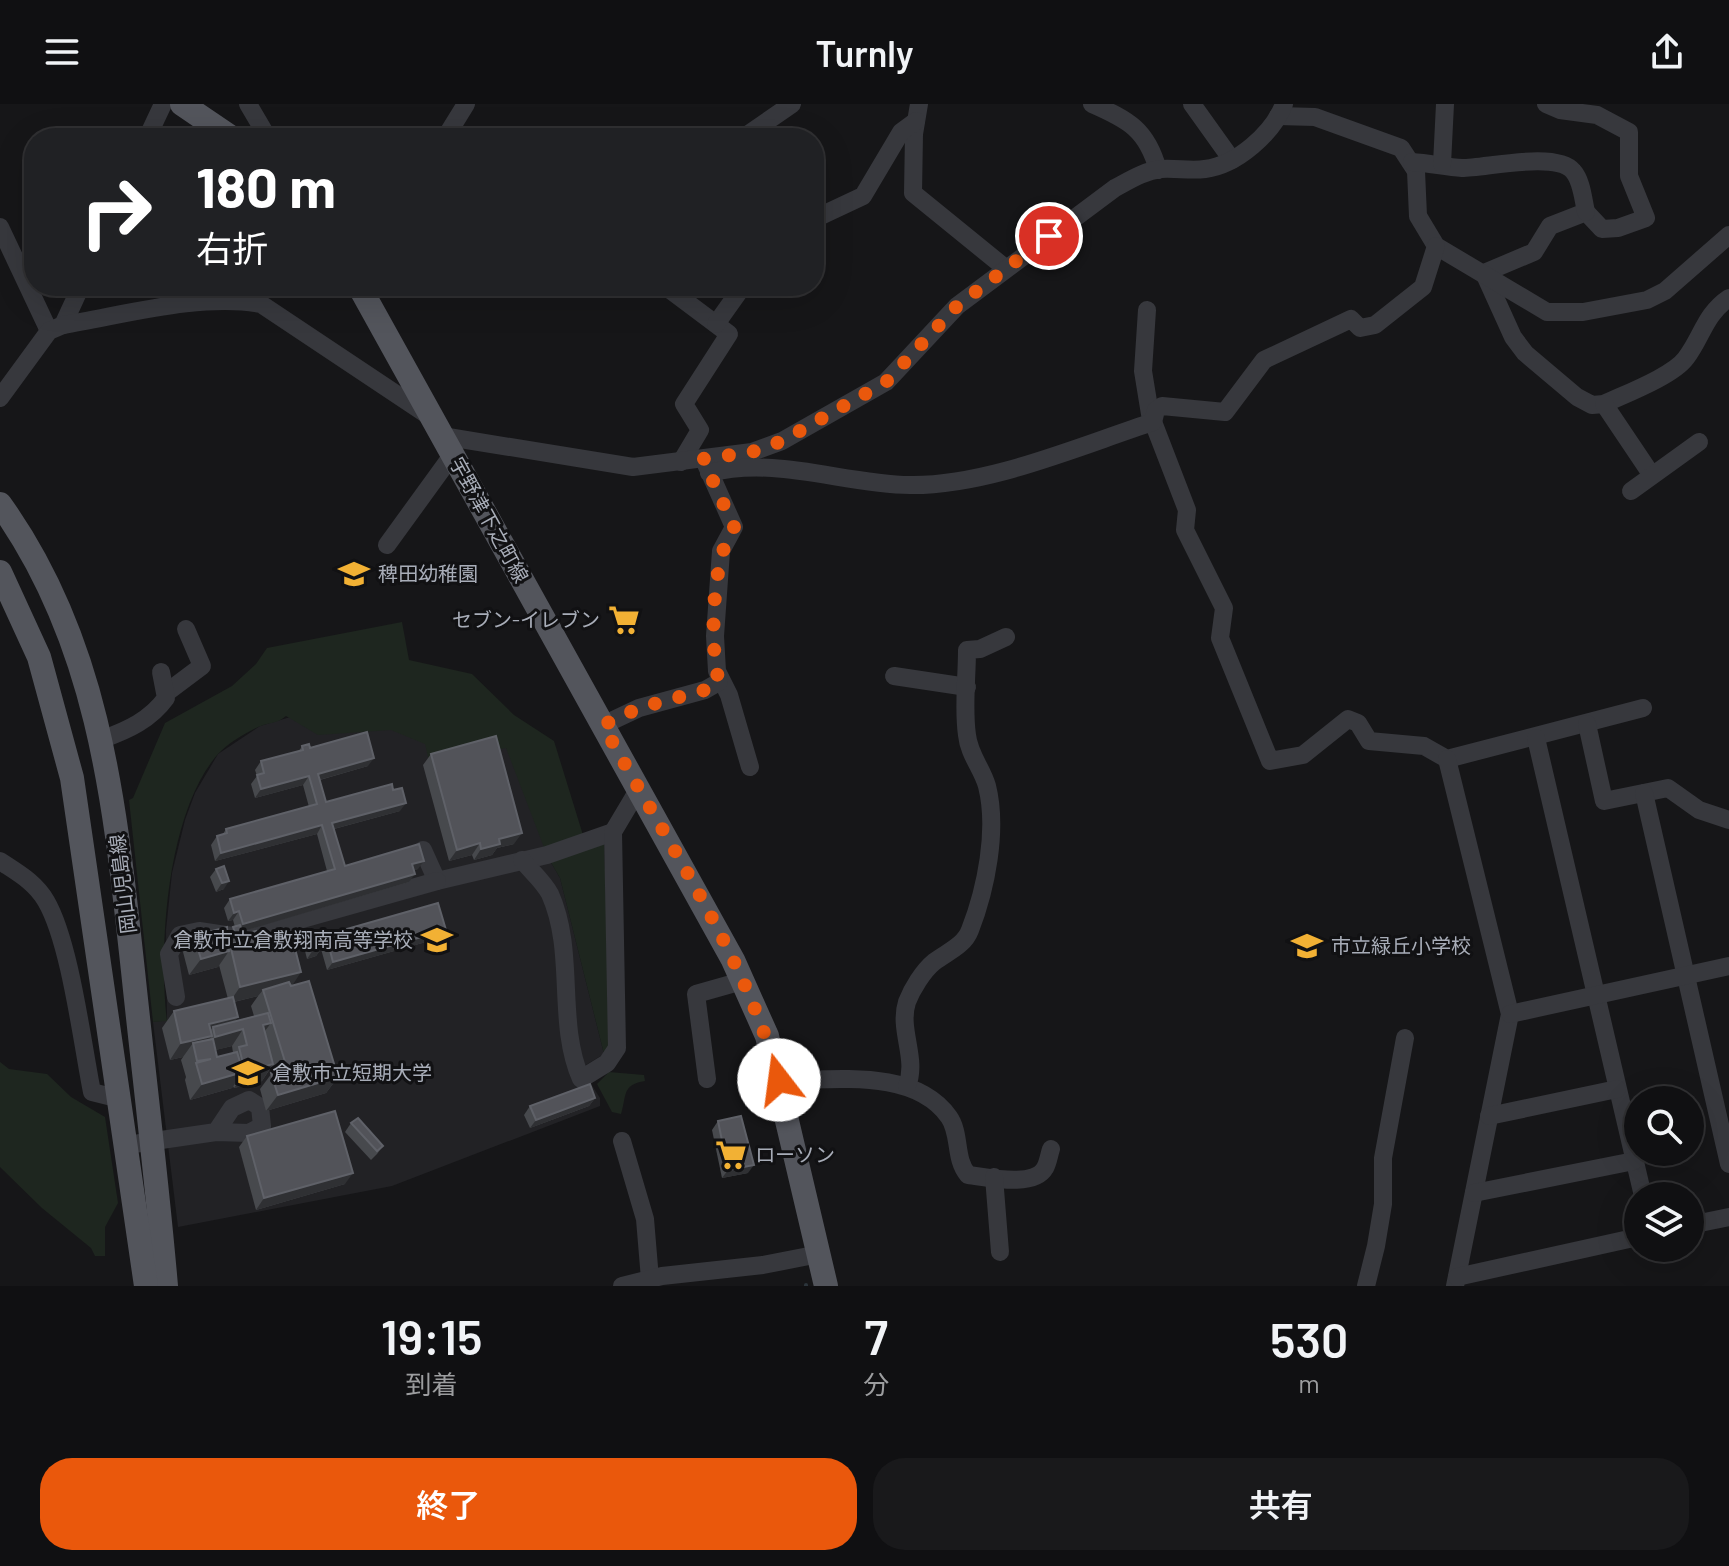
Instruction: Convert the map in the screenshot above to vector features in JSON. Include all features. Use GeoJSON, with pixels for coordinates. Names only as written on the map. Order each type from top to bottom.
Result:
{"type":"FeatureCollection","features":[{"type":"Feature","properties":{"kind":"main road"},"geometry":{"type":"LineString","coordinates":[[182,104],[217,128]]}},
{"type":"Feature","properties":{"kind":"main road","name":"宇野津下之町線"},"geometry":{"type":"LineString","coordinates":[[365,296],[742,981],[767,1036],[826,1286]]}},
{"type":"Feature","properties":{"kind":"main road","name":"岡山児島線"},"geometry":{"type":"LineString","coordinates":[[0,504],[52,588],[89,684],[103,739],[125,886],[154,1141],[166,1286]]}},
{"type":"Feature","properties":{"kind":"main road","name":"岡山児島線"},"geometry":{"type":"LineString","coordinates":[[0,572],[39,657],[66,748],[146,1286]]}},
{"type":"Feature","properties":{"kind":"street"},"geometry":{"type":"LineString","coordinates":[[152,128],[163,104]]}},
{"type":"Feature","properties":{"kind":"street"},"geometry":{"type":"LineString","coordinates":[[248,104],[262,128]]}},
{"type":"Feature","properties":{"kind":"street"},"geometry":{"type":"LineString","coordinates":[[451,128],[466,104]]}},
{"type":"Feature","properties":{"kind":"street"},"geometry":{"type":"LineString","coordinates":[[757,128],[792,104]]}},
{"type":"Feature","properties":{"kind":"street"},"geometry":{"type":"LineString","coordinates":[[1092,104],[1138,129],[1151,145],[1158,170]]}},
{"type":"Feature","properties":{"kind":"street"},"geometry":{"type":"LineString","coordinates":[[1192,104],[1232,160]]}},
{"type":"Feature","properties":{"kind":"street"},"geometry":{"type":"LineString","coordinates":[[1442,164],[1445,104]]}},
{"type":"Feature","properties":{"kind":"street"},"geometry":{"type":"LineString","coordinates":[[1412,162],[1461,168],[1504,162],[1563,164],[1572,169],[1579,181],[1586,212],[1602,229],[1618,228],[1646,218],[1629,176],[1629,132],[1597,115],[1560,110],[1546,104]]}},
{"type":"Feature","properties":{"kind":"street"},"geometry":{"type":"LineString","coordinates":[[706,466],[782,441],[886,382],[935,326],[1004,267],[1115,188],[1142,174],[1158,170],[1207,169],[1232,160],[1263,136],[1281,110],[1315,117],[1401,148],[1412,162],[1418,216],[1436,246],[1547,312],[1583,312],[1647,300],[1665,291],[1729,235]]}},
{"type":"Feature","properties":{"kind":"street"},"geometry":{"type":"LineString","coordinates":[[918,112],[913,193],[1004,267]]}},
{"type":"Feature","properties":{"kind":"street"},"geometry":{"type":"LineString","coordinates":[[824,214],[863,196],[901,132],[918,112]]}},
{"type":"Feature","properties":{"kind":"street"},"geometry":{"type":"LineString","coordinates":[[1484,273],[1534,252],[1550,226],[1586,212]]}},
{"type":"Feature","properties":{"kind":"street"},"geometry":{"type":"LineString","coordinates":[[0,227],[24,270]]}},
{"type":"Feature","properties":{"kind":"street"},"geometry":{"type":"LineString","coordinates":[[1153,422],[1156,410],[1162,406],[1225,412],[1264,360],[1351,319],[1360,328],[1375,325],[1423,287],[1436,246]]}},
{"type":"Feature","properties":{"kind":"street"},"geometry":{"type":"LineString","coordinates":[[1484,273],[1513,337],[1525,353],[1577,397],[1592,405],[1604,404],[1684,362],[1700,328],[1713,310],[1729,298]]}},
{"type":"Feature","properties":{"kind":"street"},"geometry":{"type":"LineString","coordinates":[[38,296],[56,328]]}},
{"type":"Feature","properties":{"kind":"street"},"geometry":{"type":"LineString","coordinates":[[0,398],[56,328],[75,296]]}},
{"type":"Feature","properties":{"kind":"street"},"geometry":{"type":"LineString","coordinates":[[678,296],[729,334],[684,404],[700,430],[681,462]]}},
{"type":"Feature","properties":{"kind":"street"},"geometry":{"type":"LineString","coordinates":[[716,324],[736,296]]}},
{"type":"Feature","properties":{"kind":"street"},"geometry":{"type":"LineString","coordinates":[[56,328],[216,300],[261,304],[443,437],[633,467],[681,462],[706,466],[761,467],[876,483],[923,484],[1003,470],[1153,422]]}},
{"type":"Feature","properties":{"kind":"street"},"geometry":{"type":"LineString","coordinates":[[1147,310],[1143,371],[1153,422],[1187,510],[1185,530],[1224,608],[1220,638],[1270,761],[1303,755],[1354,719],[1369,741],[1424,746],[1447,759],[1643,708]]}},
{"type":"Feature","properties":{"kind":"street"},"geometry":{"type":"LineString","coordinates":[[1604,404],[1651,474]]}},
{"type":"Feature","properties":{"kind":"street"},"geometry":{"type":"LineString","coordinates":[[387,545],[443,437]]}},
{"type":"Feature","properties":{"kind":"street"},"geometry":{"type":"LineString","coordinates":[[1631,491],[1699,442]]}},
{"type":"Feature","properties":{"kind":"street"},"geometry":{"type":"LineString","coordinates":[[706,466],[734,527],[721,551],[715,636],[719,682],[729,695],[750,767]]}},
{"type":"Feature","properties":{"kind":"street"},"geometry":{"type":"LineString","coordinates":[[166,693],[202,666],[186,629]]}},
{"type":"Feature","properties":{"kind":"street"},"geometry":{"type":"LineString","coordinates":[[907,1086],[912,1072],[904,1018],[907,1004],[931,964],[962,944],[969,933],[982,887],[991,811],[986,783],[971,754],[967,735],[967,650],[980,649],[1006,637]]}},
{"type":"Feature","properties":{"kind":"street"},"geometry":{"type":"LineString","coordinates":[[103,739],[149,718],[166,698],[161,672]]}},
{"type":"Feature","properties":{"kind":"street"},"geometry":{"type":"LineString","coordinates":[[894,676],[967,687]]}},
{"type":"Feature","properties":{"kind":"street"},"geometry":{"type":"LineString","coordinates":[[603,725],[639,708],[705,690],[719,682]]}},
{"type":"Feature","properties":{"kind":"street"},"geometry":{"type":"LineString","coordinates":[[1587,724],[1604,801],[1668,788],[1699,810],[1729,820]]}},
{"type":"Feature","properties":{"kind":"street"},"geometry":{"type":"LineString","coordinates":[[1536,738],[1624,1119]]}},
{"type":"Feature","properties":{"kind":"street"},"geometry":{"type":"LineString","coordinates":[[1447,759],[1510,1014],[1456,1282],[1624,1240]]}},
{"type":"Feature","properties":{"kind":"street"},"geometry":{"type":"LineString","coordinates":[[522,860],[549,893],[567,983],[573,1060],[581,1079],[607,1063],[618,1039],[613,832],[638,790]]}},
{"type":"Feature","properties":{"kind":"street"},"geometry":{"type":"LineString","coordinates":[[1644,793],[1729,1164]]}},
{"type":"Feature","properties":{"kind":"street"},"geometry":{"type":"LineString","coordinates":[[176,997],[169,954],[180,935],[199,931],[239,937],[613,832]]}},
{"type":"Feature","properties":{"kind":"street"},"geometry":{"type":"LineString","coordinates":[[423,850],[437,881]]}},
{"type":"Feature","properties":{"kind":"street"},"geometry":{"type":"LineString","coordinates":[[4,869],[38,890],[58,929],[92,1092],[120,1099]]}},
{"type":"Feature","properties":{"kind":"street"},"geometry":{"type":"LineString","coordinates":[[1510,1014],[1729,966]]}},
{"type":"Feature","properties":{"kind":"street"},"geometry":{"type":"LineString","coordinates":[[707,1079],[696,994],[742,981]]}},
{"type":"Feature","properties":{"kind":"street"},"geometry":{"type":"LineString","coordinates":[[1366,1286],[1383,1204],[1383,1158],[1405,1038]]}},
{"type":"Feature","properties":{"kind":"street"},"geometry":{"type":"LineString","coordinates":[[779,1080],[907,1086],[924,1094],[950,1118],[961,1167],[968,1175],[1038,1176],[1045,1168],[1051,1149]]}},
{"type":"Feature","properties":{"kind":"street"},"geometry":{"type":"LineString","coordinates":[[1489,1116],[1617,1089]]}},
{"type":"Feature","properties":{"kind":"street"},"geometry":{"type":"LineString","coordinates":[[127,1145],[216,1132]]}},
{"type":"Feature","properties":{"kind":"street"},"geometry":{"type":"LineString","coordinates":[[622,1141],[645,1219],[650,1279]]}},
{"type":"Feature","properties":{"kind":"street"},"geometry":{"type":"LineString","coordinates":[[1474,1193],[1624,1163]]}},
{"type":"Feature","properties":{"kind":"street"},"geometry":{"type":"LineString","coordinates":[[994,1177],[1000,1252]]}},
{"type":"Feature","properties":{"kind":"street"},"geometry":{"type":"LineString","coordinates":[[1704,1222],[1729,1217]]}},
{"type":"Feature","properties":{"kind":"street"},"geometry":{"type":"LineString","coordinates":[[622,1286],[650,1279],[686,1280],[819,1254]]}},
{"type":"Feature","properties":{"kind":"shaded area"},"geometry":{"type":"Polygon","coordinates":[[[402,622],[409,660],[472,674],[514,715],[554,741],[583,835],[545,850],[506,748],[429,761],[425,744],[391,730],[318,735],[286,716],[258,727],[218,754],[201,779],[187,810],[177,844],[166,919],[167,1021],[153,1022],[129,800],[133,798],[165,723],[232,686],[256,664],[267,648],[402,622]]]}},
{"type":"Feature","properties":{"kind":"shaded area","name":"倉敷市立倉敷翔南高等学校"},"geometry":{"type":"Polygon","coordinates":[[[314,710],[506,748],[511,753],[549,859],[560,878],[604,1054],[581,1068],[600,1098],[600,1106],[392,1186],[178,1227],[153,1022],[167,1020],[166,930],[172,873],[185,820],[195,793],[218,754],[260,726],[314,710]]]}},
{"type":"Feature","properties":{"kind":"shaded area"},"geometry":{"type":"Polygon","coordinates":[[[604,840],[611,1048],[604,1054],[560,878],[549,859],[604,840]]]}},
{"type":"Feature","properties":{"kind":"shaded area"},"geometry":{"type":"Polygon","coordinates":[[[0,1062],[9,1069],[47,1074],[71,1097],[105,1117],[118,1203],[105,1227],[105,1256],[95,1256],[91,1248],[42,1208],[0,1167],[0,1062]]]}},
{"type":"Feature","properties":{"kind":"shaded area"},"geometry":{"type":"Polygon","coordinates":[[[609,1072],[644,1075],[645,1081],[628,1088],[621,1114],[612,1112],[597,1084],[609,1072]]]}},
{"type":"Feature","properties":{"kind":"building"},"geometry":{"type":"Polygon","coordinates":[[[367,732],[374,758],[318,774],[326,802],[392,784],[393,790],[402,788],[406,803],[332,823],[345,866],[419,844],[424,861],[412,864],[415,874],[243,924],[239,911],[234,913],[230,899],[335,869],[322,825],[221,853],[217,836],[227,833],[226,829],[317,804],[309,776],[261,789],[257,775],[264,773],[261,761],[303,750],[302,746],[309,744],[310,748],[367,732]]]}},
{"type":"Feature","properties":{"kind":"building"},"geometry":{"type":"Polygon","coordinates":[[[496,736],[522,833],[499,839],[500,844],[481,849],[480,843],[457,850],[431,754],[496,736]]]}},
{"type":"Feature","properties":{"kind":"building"},"geometry":{"type":"Polygon","coordinates":[[[224,866],[229,881],[222,883],[216,869],[224,866]]]}},
{"type":"Feature","properties":{"kind":"building"},"geometry":{"type":"Polygon","coordinates":[[[438,903],[446,930],[333,962],[326,935],[438,903]]]}},
{"type":"Feature","properties":{"kind":"building"},"geometry":{"type":"Polygon","coordinates":[[[240,925],[243,934],[256,931],[258,941],[291,933],[301,972],[240,987],[230,944],[238,942],[233,927],[240,925]]]}},
{"type":"Feature","properties":{"kind":"building"},"geometry":{"type":"Polygon","coordinates":[[[227,927],[229,951],[201,959],[194,936],[227,927]]]}},
{"type":"Feature","properties":{"kind":"building"},"geometry":{"type":"Polygon","coordinates":[[[318,932],[322,948],[313,950],[309,935],[318,932]]]}},
{"type":"Feature","properties":{"kind":"building"},"geometry":{"type":"Polygon","coordinates":[[[309,981],[338,1077],[278,1095],[271,1073],[287,1068],[263,990],[289,982],[291,986],[309,981]]]}},
{"type":"Feature","properties":{"kind":"building"},"geometry":{"type":"Polygon","coordinates":[[[233,997],[238,1017],[209,1024],[212,1036],[181,1043],[174,1011],[233,997]]]}},
{"type":"Feature","properties":{"kind":"building"},"geometry":{"type":"Polygon","coordinates":[[[268,1013],[271,1023],[263,1025],[273,1064],[245,1072],[239,1047],[247,1045],[243,1029],[215,1037],[213,1027],[268,1013]]]}},
{"type":"Feature","properties":{"kind":"building"},"geometry":{"type":"Polygon","coordinates":[[[213,1039],[217,1057],[237,1052],[243,1072],[202,1084],[196,1063],[211,1059],[197,1061],[193,1043],[213,1039]]]}},
{"type":"Feature","properties":{"kind":"building"},"geometry":{"type":"Polygon","coordinates":[[[590,1084],[595,1098],[536,1120],[530,1106],[590,1084]]]}},
{"type":"Feature","properties":{"kind":"building"},"geometry":{"type":"Polygon","coordinates":[[[335,1111],[353,1173],[264,1198],[247,1136],[335,1111]]]}},
{"type":"Feature","properties":{"kind":"building"},"geometry":{"type":"Polygon","coordinates":[[[741,1116],[754,1165],[728,1170],[718,1121],[741,1116]]]}},
{"type":"Feature","properties":{"kind":"building"},"geometry":{"type":"Polygon","coordinates":[[[358,1118],[383,1146],[377,1151],[351,1123],[358,1118]]]}},
{"type":"Feature","properties":{"kind":"place","name":"稗田幼稚園"},"geometry":{"type":"Point","coordinates":[354,574]}},
{"type":"Feature","properties":{"kind":"place","name":"セブン-イレブン"},"geometry":{"type":"Point","coordinates":[624,620]}},
{"type":"Feature","properties":{"kind":"place","name":"倉敷市立倉敷翔南高等学校"},"geometry":{"type":"Point","coordinates":[437,940]}},
{"type":"Feature","properties":{"kind":"place","name":"市立緑丘小学校"},"geometry":{"type":"Point","coordinates":[1307,946]}},
{"type":"Feature","properties":{"kind":"place","name":"倉敷市立短期大学"},"geometry":{"type":"Point","coordinates":[248,1073]}},
{"type":"Feature","properties":{"kind":"place","name":"ローソン"},"geometry":{"type":"Point","coordinates":[731,1155]}},
{"type":"Feature","properties":{"kind":"route"},"geometry":{"type":"LineString","coordinates":[[779,1080],[767,1036],[733,960],[603,725],[639,708],[705,690],[719,682],[715,636],[721,551],[734,527],[703,459],[752,452],[782,441],[886,382],[935,326],[957,306],[1004,267],[1049,236]]}}]}
